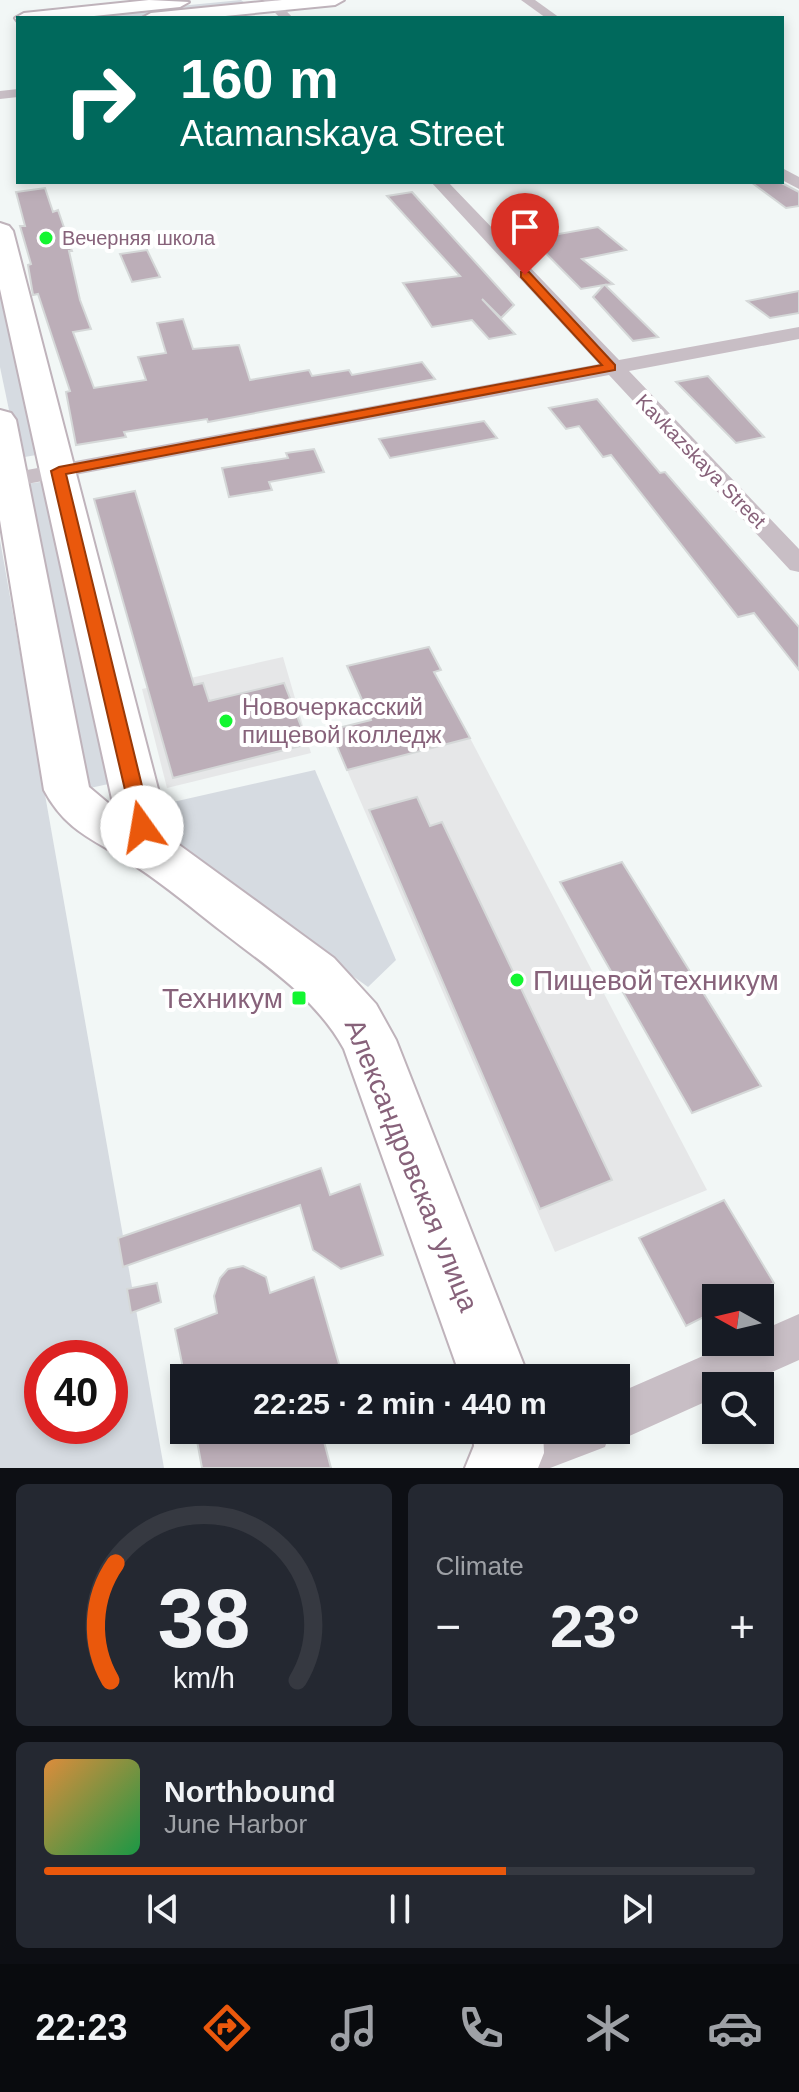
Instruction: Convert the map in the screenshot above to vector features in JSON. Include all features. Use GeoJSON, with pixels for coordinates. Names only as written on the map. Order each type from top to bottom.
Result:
{"type":"FeatureCollection","features":[{"type":"Feature","properties":{"kind":"street"},"geometry":{"type":"LineString","coordinates":[[80,16],[207,0]]}},
{"type":"Feature","properties":{"kind":"street"},"geometry":{"type":"LineString","coordinates":[[176,16],[335,0]]}},
{"type":"Feature","properties":{"kind":"street"},"geometry":{"type":"LineString","coordinates":[[527,0],[551,16]]}},
{"type":"Feature","properties":{"kind":"street","name":"Kavkazskaya Street"},"geometry":{"type":"LineString","coordinates":[[441,184],[799,564]]}},
{"type":"Feature","properties":{"kind":"street"},"geometry":{"type":"LineString","coordinates":[[0,231],[142,827],[152,851]]}},
{"type":"Feature","properties":{"kind":"street"},"geometry":{"type":"LineString","coordinates":[[6,481],[799,333]]}},
{"type":"Feature","properties":{"kind":"street","name":"Александровская улица"},"geometry":{"type":"LineString","coordinates":[[0,420],[6,481],[67,790],[73,804],[152,851],[316,974],[338,994],[356,1017],[368,1040],[490,1364]]}},
{"type":"Feature","properties":{"kind":"street"},"geometry":{"type":"LineString","coordinates":[[630,1412],[799,1337]]}},
{"type":"Feature","properties":{"kind":"street"},"geometry":{"type":"LineString","coordinates":[[505,1450],[531,1451],[550,1444]]}},
{"type":"Feature","properties":{"kind":"shaded area"},"geometry":{"type":"Polygon","coordinates":[[[241,0],[249,6],[147,16],[77,16],[241,0]]]}},
{"type":"Feature","properties":{"kind":"shaded area"},"geometry":{"type":"Polygon","coordinates":[[[0,288],[42,454],[19,458],[0,367],[0,288]]]}},
{"type":"Feature","properties":{"kind":"shaded area"},"geometry":{"type":"Polygon","coordinates":[[[48,481],[113,783],[81,790],[25,484],[48,481]]]}},
{"type":"Feature","properties":{"kind":"shaded area"},"geometry":{"type":"Polygon","coordinates":[[[0,540],[164,1468],[0,1468],[0,540]]]}},
{"type":"Feature","properties":{"kind":"shaded area","name":"Новочеркасский пищевой колледж"},"geometry":{"type":"Polygon","coordinates":[[[283,657],[311,753],[167,788],[142,689],[283,657]]]}},
{"type":"Feature","properties":{"kind":"shaded area","name":"Пищевой техникум"},"geometry":{"type":"Polygon","coordinates":[[[470,738],[707,1190],[555,1252],[347,770],[470,738]]]}},
{"type":"Feature","properties":{"kind":"shaded area"},"geometry":{"type":"Polygon","coordinates":[[[315,770],[396,960],[368,987],[162,838],[164,804],[315,770]]]}},
{"type":"Feature","properties":{"kind":"building"},"geometry":{"type":"Polygon","coordinates":[[[754,184],[784,184],[799,192],[799,206],[786,208],[754,184]]]}},
{"type":"Feature","properties":{"kind":"building"},"geometry":{"type":"Polygon","coordinates":[[[45,188],[53,212],[58,210],[72,251],[69,251],[80,300],[91,329],[73,332],[94,388],[146,380],[138,357],[166,353],[157,323],[183,319],[193,349],[239,345],[250,380],[309,370],[312,376],[349,370],[352,375],[422,362],[435,379],[208,422],[207,419],[124,432],[126,437],[76,445],[66,392],[70,391],[38,294],[33,295],[28,265],[31,264],[20,226],[25,226],[16,192],[45,188]]]}},
{"type":"Feature","properties":{"kind":"building"},"geometry":{"type":"Polygon","coordinates":[[[412,192],[514,305],[501,318],[482,299],[515,334],[489,339],[472,320],[432,327],[403,283],[460,276],[387,196],[412,192]]]}},
{"type":"Feature","properties":{"kind":"building"},"geometry":{"type":"Polygon","coordinates":[[[544,221],[559,234],[598,227],[626,250],[582,259],[613,284],[605,285],[658,337],[633,341],[593,297],[604,285],[581,289],[519,226],[544,221]]]}},
{"type":"Feature","properties":{"kind":"building"},"geometry":{"type":"Polygon","coordinates":[[[147,250],[160,277],[132,282],[120,254],[147,250]]]}},
{"type":"Feature","properties":{"kind":"building"},"geometry":{"type":"Polygon","coordinates":[[[799,291],[799,313],[770,318],[747,301],[799,291]]]}},
{"type":"Feature","properties":{"kind":"building"},"geometry":{"type":"Polygon","coordinates":[[[708,376],[764,437],[736,443],[676,382],[708,376]]]}},
{"type":"Feature","properties":{"kind":"building"},"geometry":{"type":"Polygon","coordinates":[[[597,399],[660,473],[665,472],[799,627],[799,670],[754,613],[738,617],[611,455],[603,457],[579,426],[566,429],[549,408],[597,399]]]}},
{"type":"Feature","properties":{"kind":"building"},"geometry":{"type":"Polygon","coordinates":[[[484,421],[497,438],[390,458],[379,439],[484,421]]]}},
{"type":"Feature","properties":{"kind":"building"},"geometry":{"type":"Polygon","coordinates":[[[314,449],[324,472],[269,482],[272,490],[229,497],[222,468],[288,458],[286,453],[314,449]]]}},
{"type":"Feature","properties":{"kind":"building"},"geometry":{"type":"Polygon","coordinates":[[[135,491],[194,685],[203,683],[209,701],[284,683],[308,744],[173,778],[94,499],[135,491]]]}},
{"type":"Feature","properties":{"kind":"building"},"geometry":{"type":"Polygon","coordinates":[[[429,647],[441,670],[434,672],[470,738],[347,770],[330,730],[371,720],[347,666],[429,647]]]}},
{"type":"Feature","properties":{"kind":"building"},"geometry":{"type":"Polygon","coordinates":[[[417,797],[430,826],[442,822],[612,1180],[540,1209],[369,810],[417,797]]]}},
{"type":"Feature","properties":{"kind":"building"},"geometry":{"type":"Polygon","coordinates":[[[622,862],[761,1086],[692,1113],[560,882],[622,862]]]}},
{"type":"Feature","properties":{"kind":"building"},"geometry":{"type":"Polygon","coordinates":[[[321,1168],[330,1195],[360,1184],[383,1255],[341,1269],[313,1250],[300,1205],[123,1267],[118,1238],[321,1168]]]}},
{"type":"Feature","properties":{"kind":"building"},"geometry":{"type":"Polygon","coordinates":[[[724,1200],[774,1283],[702,1284],[702,1318],[686,1326],[639,1238],[724,1200]]]}},
{"type":"Feature","properties":{"kind":"building"},"geometry":{"type":"Polygon","coordinates":[[[243,1266],[266,1277],[270,1293],[314,1277],[339,1364],[182,1364],[175,1329],[217,1313],[214,1296],[220,1278],[228,1269],[243,1266]]]}},
{"type":"Feature","properties":{"kind":"building"},"geometry":{"type":"Polygon","coordinates":[[[157,1283],[161,1302],[131,1313],[127,1289],[157,1283]]]}},
{"type":"Feature","properties":{"kind":"building"},"geometry":{"type":"Polygon","coordinates":[[[198,1444],[325,1444],[331,1468],[202,1468],[198,1444]]]}},
{"type":"Feature","properties":{"kind":"place","name":"Вечерняя школа"},"geometry":{"type":"Point","coordinates":[46,238]}},
{"type":"Feature","properties":{"kind":"place","name":"Новочеркасский пищевой колледж"},"geometry":{"type":"Point","coordinates":[226,721]}},
{"type":"Feature","properties":{"kind":"place","name":"Пищевой техникум"},"geometry":{"type":"Point","coordinates":[517,980]}},
{"type":"Feature","properties":{"kind":"place","name":"Техникум"},"geometry":{"type":"Point","coordinates":[299,998]}},
{"type":"Feature","properties":{"kind":"route"},"geometry":{"type":"LineString","coordinates":[[142,827],[59,471],[611,367],[525,275]]}}]}
